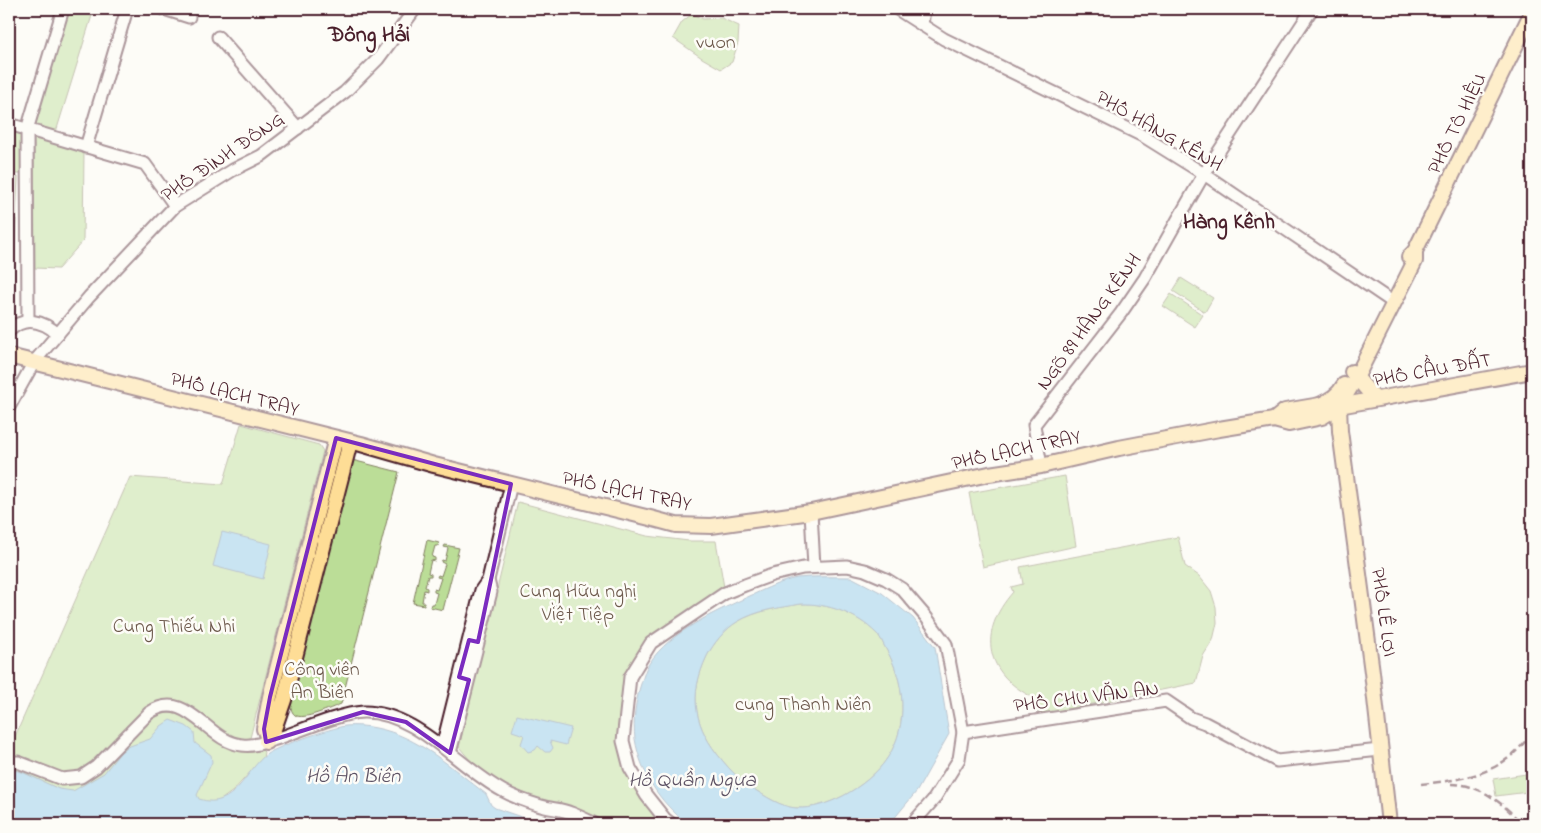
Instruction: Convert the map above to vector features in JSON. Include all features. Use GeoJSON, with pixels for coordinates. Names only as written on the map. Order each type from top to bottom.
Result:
{"type":"FeatureCollection","features":[{"type":"Feature","properties":{"kind":"main road","name":"PHỐ TÔ HIỆU"},"geometry":{"type":"LineString","coordinates":[[1339,406],[1391,301],[1408,258],[1415,251],[1532,12]]}},
{"type":"Feature","properties":{"kind":"main road","name":"PHỐ LẠCH TRAY"},"geometry":{"type":"LineString","coordinates":[[9,356],[510,484],[676,524],[711,526],[811,512],[989,474],[1041,466],[1119,448],[1274,420],[1289,424],[1318,418],[1339,406]]}},
{"type":"Feature","properties":{"kind":"main road","name":"PHỐ CẦU ĐẤT"},"geometry":{"type":"LineString","coordinates":[[1339,406],[1532,371]]}},
{"type":"Feature","properties":{"kind":"main road","name":"PHỐ TÔ HIỆU"},"geometry":{"type":"LineString","coordinates":[[1320,404],[1332,399],[1354,375]]}},
{"type":"Feature","properties":{"kind":"main road"},"geometry":{"type":"LineString","coordinates":[[1354,375],[1375,399]]}},
{"type":"Feature","properties":{"kind":"main road","name":"PHỐ LẠCH TRAY"},"geometry":{"type":"LineString","coordinates":[[1274,420],[1285,411],[1320,404],[1339,406]]}},
{"type":"Feature","properties":{"kind":"main road","name":"PHỐ LÊ LỢI"},"geometry":{"type":"LineString","coordinates":[[1339,406],[1340,431],[1372,672],[1389,824]]}},
{"type":"Feature","properties":{"kind":"main road"},"geometry":{"type":"LineString","coordinates":[[304,593],[336,438]]}},
{"type":"Feature","properties":{"kind":"main road"},"geometry":{"type":"LineString","coordinates":[[266,738],[264,729],[269,705],[350,442]]}},
{"type":"Feature","properties":{"kind":"street"},"geometry":{"type":"LineString","coordinates":[[28,321],[27,130],[63,9]]}},
{"type":"Feature","properties":{"kind":"street"},"geometry":{"type":"LineString","coordinates":[[86,147],[127,9]]}},
{"type":"Feature","properties":{"kind":"street"},"geometry":{"type":"LineString","coordinates":[[164,9],[189,17]]}},
{"type":"Feature","properties":{"kind":"street","name":"PHỐ ĐÌNH ĐÔNG"},"geometry":{"type":"LineString","coordinates":[[9,407],[34,362],[106,279],[175,206],[233,170],[261,156],[345,92],[378,59],[415,9]]}},
{"type":"Feature","properties":{"kind":"street","name":"PHỐ HÀNG KÊNH"},"geometry":{"type":"LineString","coordinates":[[897,9],[944,39],[1143,136],[1204,174],[1391,301]]}},
{"type":"Feature","properties":{"kind":"street"},"geometry":{"type":"LineString","coordinates":[[922,25],[924,9]]}},
{"type":"Feature","properties":{"kind":"street","name":"NGÕ 89 HÀNG KÊNH"},"geometry":{"type":"LineString","coordinates":[[1041,466],[1034,425],[1121,313],[1145,278],[1204,174],[1312,9]]}},
{"type":"Feature","properties":{"kind":"street"},"geometry":{"type":"LineString","coordinates":[[218,37],[298,128]]}},
{"type":"Feature","properties":{"kind":"street"},"geometry":{"type":"LineString","coordinates":[[9,124],[145,164],[175,206]]}},
{"type":"Feature","properties":{"kind":"street"},"geometry":{"type":"LineString","coordinates":[[9,330],[28,321],[36,321],[47,325],[58,334]]}},
{"type":"Feature","properties":{"kind":"street"},"geometry":{"type":"LineString","coordinates":[[446,750],[473,641],[481,590],[488,580],[510,484]]}},
{"type":"Feature","properties":{"kind":"street"},"geometry":{"type":"LineString","coordinates":[[811,512],[814,567]]}},
{"type":"Feature","properties":{"kind":"street"},"geometry":{"type":"LineString","coordinates":[[672,824],[665,819],[646,795],[630,768],[623,741],[630,677],[651,643],[725,593],[772,575],[814,567],[847,566],[866,570],[902,589],[946,644],[963,732],[959,760],[934,799],[912,824]]}},
{"type":"Feature","properties":{"kind":"street","name":"PHỐ CHU VĂN AN"},"geometry":{"type":"LineString","coordinates":[[963,732],[1166,701],[1192,718],[1277,761],[1380,750]]}},
{"type":"Feature","properties":{"kind":"street"},"geometry":{"type":"LineString","coordinates":[[9,762],[18,762],[62,779],[81,777],[96,768],[149,714],[158,708],[168,706],[181,708],[192,714],[216,734],[243,746],[348,714],[363,712],[387,715],[406,722],[486,781],[503,791],[541,806],[570,812],[595,824]]}},
{"type":"Feature","properties":{"kind":"highlighted area"},"geometry":{"type":"Polygon","coordinates":[[[336,438],[511,484],[478,642],[469,640],[459,677],[469,680],[450,753],[406,722],[363,712],[266,742],[264,729],[270,697],[336,438]]]}},
{"type":"Feature","properties":{"kind":"green space"},"geometry":{"type":"Polygon","coordinates":[[[69,9],[94,9],[56,132],[34,125],[69,9]]]}},
{"type":"Feature","properties":{"kind":"green space","name":"vuon"},"geometry":{"type":"Polygon","coordinates":[[[692,14],[703,19],[721,18],[739,26],[738,43],[732,62],[721,69],[673,38],[682,22],[692,14]]]}},
{"type":"Feature","properties":{"kind":"green space"},"geometry":{"type":"Polygon","coordinates":[[[9,128],[21,132],[21,174],[9,174],[9,128]]]}},
{"type":"Feature","properties":{"kind":"green space"},"geometry":{"type":"Polygon","coordinates":[[[34,136],[84,151],[83,241],[58,269],[35,268],[34,136]]]}},
{"type":"Feature","properties":{"kind":"green space"},"geometry":{"type":"Polygon","coordinates":[[[9,177],[18,177],[12,300],[9,300],[9,177]]]}},
{"type":"Feature","properties":{"kind":"green space"},"geometry":{"type":"Polygon","coordinates":[[[1181,278],[1213,298],[1205,312],[1173,291],[1181,278]]]}},
{"type":"Feature","properties":{"kind":"green space"},"geometry":{"type":"Polygon","coordinates":[[[1171,294],[1203,315],[1195,327],[1163,306],[1171,294]]]}},
{"type":"Feature","properties":{"kind":"green space","name":"Cung Thiếu Nhi"},"geometry":{"type":"Polygon","coordinates":[[[241,424],[319,445],[323,451],[250,738],[264,752],[263,758],[233,791],[211,807],[108,777],[69,794],[14,770],[9,761],[9,750],[130,477],[223,484],[241,424]]]}},
{"type":"Feature","properties":{"kind":"green space","name":"Công viên An Biên"},"geometry":{"type":"Polygon","coordinates":[[[352,460],[399,472],[341,704],[317,713],[299,716],[293,713],[290,705],[352,460]]]}},
{"type":"Feature","properties":{"kind":"green space"},"geometry":{"type":"Polygon","coordinates":[[[1065,476],[1076,546],[983,567],[969,493],[1065,476]]]}},
{"type":"Feature","properties":{"kind":"green space","name":"Cung Hữu nghị Việt Tiệp"},"geometry":{"type":"Polygon","coordinates":[[[518,502],[647,536],[689,541],[716,541],[725,593],[649,638],[629,677],[619,741],[624,766],[640,792],[666,824],[604,824],[570,810],[542,805],[482,774],[459,747],[518,502]]]}},
{"type":"Feature","properties":{"kind":"green space"},"geometry":{"type":"Polygon","coordinates":[[[1178,537],[1185,566],[1199,576],[1211,591],[1216,607],[1217,623],[1213,640],[1203,656],[1196,683],[1039,715],[1034,698],[1005,677],[996,665],[992,651],[991,637],[994,622],[1013,592],[1011,587],[1023,584],[1020,567],[1178,537]]]}},
{"type":"Feature","properties":{"kind":"green space"},"geometry":{"type":"Polygon","coordinates":[[[427,540],[439,543],[438,546],[435,546],[432,557],[435,558],[435,561],[431,560],[428,573],[431,576],[428,576],[425,587],[427,591],[424,590],[422,602],[424,602],[424,605],[413,603],[427,540]]]}},
{"type":"Feature","properties":{"kind":"green space"},"geometry":{"type":"Polygon","coordinates":[[[445,545],[459,548],[443,610],[430,607],[431,604],[434,604],[437,593],[434,592],[434,589],[437,590],[441,578],[437,577],[438,575],[441,576],[445,564],[441,562],[442,560],[445,561],[448,548],[444,547],[445,545]]]}},
{"type":"Feature","properties":{"kind":"green space","name":"cung Thanh Niên"},"geometry":{"type":"Polygon","coordinates":[[[801,604],[821,605],[842,611],[860,620],[878,635],[897,675],[902,703],[902,717],[895,744],[879,769],[862,784],[843,796],[809,808],[790,807],[773,801],[732,772],[705,735],[697,711],[696,698],[697,684],[707,656],[728,629],[737,622],[753,615],[768,610],[801,604]]]}},
{"type":"Feature","properties":{"kind":"green space"},"geometry":{"type":"Polygon","coordinates":[[[1526,774],[1528,792],[1496,796],[1493,779],[1526,774]]]}},
{"type":"Feature","properties":{"kind":"water"},"geometry":{"type":"Polygon","coordinates":[[[222,532],[271,544],[263,579],[213,566],[222,532]]]}},
{"type":"Feature","properties":{"kind":"water","name":"Hồ Quần Ngựa"},"geometry":{"type":"Polygon","coordinates":[[[851,577],[882,593],[913,618],[935,647],[949,734],[917,791],[892,821],[884,824],[688,824],[669,807],[653,787],[638,752],[634,732],[635,713],[638,693],[646,669],[664,646],[688,628],[715,612],[776,584],[797,578],[851,577]],[[801,604],[760,612],[733,625],[720,637],[707,656],[697,684],[697,711],[700,723],[713,748],[729,768],[752,788],[779,803],[796,808],[821,805],[832,801],[868,779],[888,757],[895,744],[902,717],[901,689],[892,662],[879,636],[851,615],[832,608],[801,604]]]}},
{"type":"Feature","properties":{"kind":"water"},"geometry":{"type":"Polygon","coordinates":[[[517,715],[571,728],[566,745],[550,741],[553,748],[550,752],[545,752],[538,746],[535,750],[528,752],[521,744],[524,735],[512,731],[517,715]]]}},
{"type":"Feature","properties":{"kind":"water","name":"Hồ An Biên"},"geometry":{"type":"Polygon","coordinates":[[[170,720],[186,726],[194,732],[195,743],[211,755],[212,762],[197,795],[199,799],[211,801],[222,799],[231,794],[259,761],[273,751],[338,727],[361,726],[391,732],[421,746],[448,764],[486,794],[491,805],[495,808],[527,819],[538,820],[545,818],[564,824],[9,824],[9,773],[14,770],[22,772],[59,789],[73,791],[104,773],[127,747],[150,739],[161,726],[170,720]]]}},
{"type":"Feature","properties":{"kind":"railway"},"geometry":{"type":"LineString","coordinates":[[1532,286],[1530,299],[1532,328]]}},
{"type":"Feature","properties":{"kind":"railway"},"geometry":{"type":"LineString","coordinates":[[1421,784],[1454,780],[1484,772],[1497,766],[1521,746],[1532,732]]}},
{"type":"Feature","properties":{"kind":"railway"},"geometry":{"type":"LineString","coordinates":[[1451,784],[1472,787],[1490,796],[1522,824]]}},
{"type":"Feature","properties":{"kind":"district","name":"Đông Hải"},"geometry":{"type":"Point","coordinates":[369,33]}},
{"type":"Feature","properties":{"kind":"district","name":"Hàng Kênh"},"geometry":{"type":"Point","coordinates":[1229,220]}}]}
